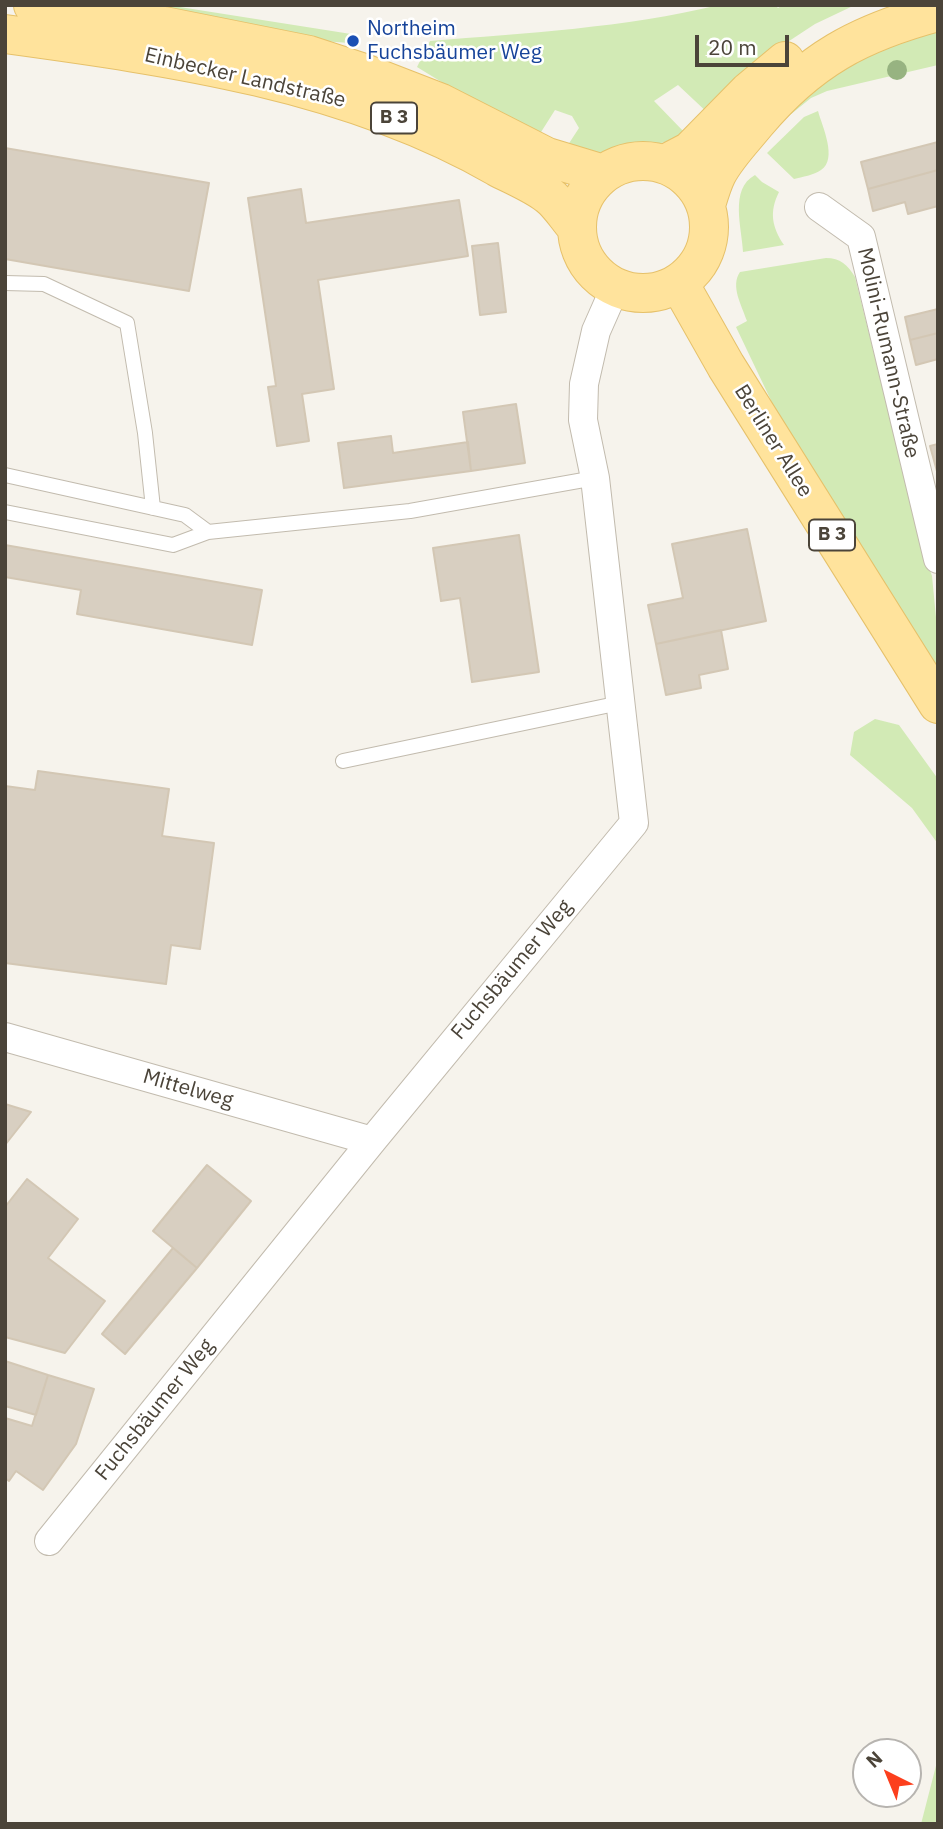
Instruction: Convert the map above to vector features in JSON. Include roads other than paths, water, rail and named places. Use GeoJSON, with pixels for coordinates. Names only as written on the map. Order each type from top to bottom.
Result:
{"type":"FeatureCollection","features":[{"type":"Feature","properties":{"kind":"main road","name":"Einbecker Landstraße"},"geometry":{"type":"LineString","coordinates":[[33,5],[164,26],[309,55],[441,103],[547,157],[603,173]]}},
{"type":"Feature","properties":{"kind":"main road"},"geometry":{"type":"LineString","coordinates":[[665,164],[690,151],[749,90],[791,56],[825,36],[911,5]]}},
{"type":"Feature","properties":{"kind":"main road"},"geometry":{"type":"LineString","coordinates":[[706,205],[716,175],[730,154],[781,93],[819,63],[859,39],[900,22],[938,12]]}},
{"type":"Feature","properties":{"kind":"main road","name":"Einbecker Landstraße"},"geometry":{"type":"LineString","coordinates":[[5,34],[175,61],[301,86],[363,105],[462,147],[548,195],[576,227]]}},
{"type":"Feature","properties":{"kind":"main road"},"geometry":{"type":"LineString","coordinates":[[649,160],[665,164],[682,173],[696,187],[706,205],[710,227],[706,248],[696,268],[680,283],[659,292],[637,294],[615,288],[599,278],[578,246],[576,227],[583,197],[603,173],[617,166],[649,160]]}},
{"type":"Feature","properties":{"kind":"main road","name":"Berliner Allee"},"geometry":{"type":"LineString","coordinates":[[680,283],[726,366],[938,704]]}},
{"type":"Feature","properties":{"kind":"street","name":"Molini-Rumann-Straße"},"geometry":{"type":"LineString","coordinates":[[819,207],[861,237],[938,559]]}},
{"type":"Feature","properties":{"kind":"street","name":"Fuchsbäumer Weg"},"geometry":{"type":"LineString","coordinates":[[49,1541],[372,1141],[634,823],[595,478],[583,421],[584,384],[596,331],[615,288]]}},
{"type":"Feature","properties":{"kind":"street","name":"Mittelweg"},"geometry":{"type":"LineString","coordinates":[[5,1037],[372,1141]]}},
{"type":"Feature","properties":{"kind":"lane"},"geometry":{"type":"LineString","coordinates":[[5,283],[44,284],[127,323],[145,433],[153,508]]}},
{"type":"Feature","properties":{"kind":"lane"},"geometry":{"type":"LineString","coordinates":[[5,475],[185,515],[208,532]]}},
{"type":"Feature","properties":{"kind":"lane"},"geometry":{"type":"LineString","coordinates":[[5,512],[173,545],[208,532],[410,511],[595,478]]}},
{"type":"Feature","properties":{"kind":"lane"},"geometry":{"type":"LineString","coordinates":[[343,761],[621,703]]}},
{"type":"Feature","properties":{"kind":"place","name":"Northeim Fuchsbäumer Weg"},"geometry":{"type":"Point","coordinates":[353,41]}}]}
